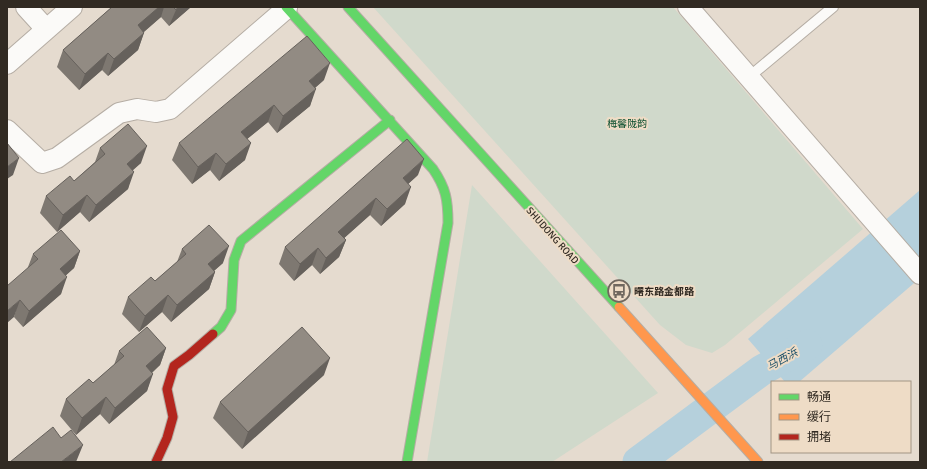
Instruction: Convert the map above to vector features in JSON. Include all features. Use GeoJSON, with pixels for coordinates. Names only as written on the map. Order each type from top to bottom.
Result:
{"type":"FeatureCollection","features":[{"type":"Feature","properties":{"kind":"street"},"geometry":{"type":"LineString","coordinates":[[26,7],[46,29]]}},
{"type":"Feature","properties":{"kind":"street"},"geometry":{"type":"LineString","coordinates":[[7,64],[72,7]]}},
{"type":"Feature","properties":{"kind":"street"},"geometry":{"type":"LineString","coordinates":[[7,130],[42,163],[57,158],[119,113],[137,109],[156,112],[170,109],[286,7],[433,169],[443,184],[448,201],[448,223],[407,462]]}},
{"type":"Feature","properties":{"kind":"street","name":"SHUDONG ROAD"},"geometry":{"type":"LineString","coordinates":[[348,7],[758,462]]}},
{"type":"Feature","properties":{"kind":"street"},"geometry":{"type":"LineString","coordinates":[[688,7],[920,274]]}},
{"type":"Feature","properties":{"kind":"street"},"geometry":{"type":"LineString","coordinates":[[156,462],[167,438],[173,417],[167,389],[174,366],[221,327],[231,310],[234,260],[241,241],[390,120]]}},
{"type":"Feature","properties":{"kind":"lane"},"geometry":{"type":"LineString","coordinates":[[749,78],[833,7]]}},
{"type":"Feature","properties":{"kind":"green space","name":"梅馨陇韵"},"geometry":{"type":"Polygon","coordinates":[[[373,7],[673,7],[863,229],[725,345],[712,353],[686,345],[660,325],[373,7]]]}},
{"type":"Feature","properties":{"kind":"green space"},"geometry":{"type":"Polygon","coordinates":[[[472,185],[658,393],[552,462],[427,462],[472,185]]]}},
{"type":"Feature","properties":{"kind":"water"},"geometry":{"type":"Polygon","coordinates":[[[920,190],[920,278],[800,381],[784,381],[748,339],[920,190]]]}},
{"type":"Feature","properties":{"kind":"building"},"geometry":{"type":"Polygon","coordinates":[[[112,7],[159,7],[138,25],[144,33],[114,59],[108,53],[85,74],[63,50],[112,7]]]}},
{"type":"Feature","properties":{"kind":"building"},"geometry":{"type":"Polygon","coordinates":[[[307,36],[330,63],[309,81],[316,89],[283,116],[274,105],[241,132],[251,143],[226,164],[216,153],[198,167],[179,143],[307,36]]]}},
{"type":"Feature","properties":{"kind":"building"},"geometry":{"type":"Polygon","coordinates":[[[128,124],[147,146],[127,164],[134,172],[96,205],[87,195],[63,215],[46,196],[70,176],[74,181],[105,154],[100,148],[128,124]]]}},
{"type":"Feature","properties":{"kind":"building"},"geometry":{"type":"Polygon","coordinates":[[[407,139],[424,159],[403,178],[411,187],[387,209],[376,198],[338,232],[346,240],[326,258],[318,248],[300,264],[285,247],[407,139]]]}},
{"type":"Feature","properties":{"kind":"building"},"geometry":{"type":"Polygon","coordinates":[[[7,143],[19,158],[7,167],[7,143]]]}},
{"type":"Feature","properties":{"kind":"building"},"geometry":{"type":"Polygon","coordinates":[[[209,225],[229,246],[208,264],[215,272],[177,305],[168,295],[145,316],[128,297],[151,277],[155,281],[186,254],[182,249],[209,225]]]}},
{"type":"Feature","properties":{"kind":"building"},"geometry":{"type":"Polygon","coordinates":[[[61,230],[80,251],[60,269],[67,277],[29,311],[20,300],[7,311],[7,286],[38,259],[33,254],[61,230]]]}},
{"type":"Feature","properties":{"kind":"building"},"geometry":{"type":"Polygon","coordinates":[[[147,327],[166,348],[146,366],[153,374],[115,408],[106,397],[82,418],[66,399],[89,379],[93,383],[124,356],[119,351],[147,327]]]}},
{"type":"Feature","properties":{"kind":"building"},"geometry":{"type":"Polygon","coordinates":[[[302,327],[330,358],[248,432],[220,402],[302,327]]]}},
{"type":"Feature","properties":{"kind":"building"},"geometry":{"type":"Polygon","coordinates":[[[53,427],[61,438],[71,430],[83,445],[61,462],[10,462],[53,427]]]}},
{"type":"Feature","properties":{"kind":"waterway","name":"马西浜"},"geometry":{"type":"LineString","coordinates":[[638,462],[762,370],[807,345]]}},
{"type":"Feature","properties":{"kind":"traffic: fast"},"geometry":{"type":"LineString","coordinates":[[286,7],[433,169],[441,182],[445,194],[448,223],[407,462]]}},
{"type":"Feature","properties":{"kind":"traffic: fast"},"geometry":{"type":"LineString","coordinates":[[348,7],[619,307]]}},
{"type":"Feature","properties":{"kind":"traffic: fast"},"geometry":{"type":"LineString","coordinates":[[213,334],[221,327],[231,310],[234,260],[241,241],[390,120]]}},
{"type":"Feature","properties":{"kind":"traffic: slow"},"geometry":{"type":"LineString","coordinates":[[619,307],[758,462]]}},
{"type":"Feature","properties":{"kind":"traffic: jam"},"geometry":{"type":"LineString","coordinates":[[156,462],[167,438],[173,417],[167,389],[174,366],[213,334]]}},
{"type":"Feature","properties":{"kind":"place","name":"曙东路金都路"},"geometry":{"type":"Point","coordinates":[619,291]}}]}
